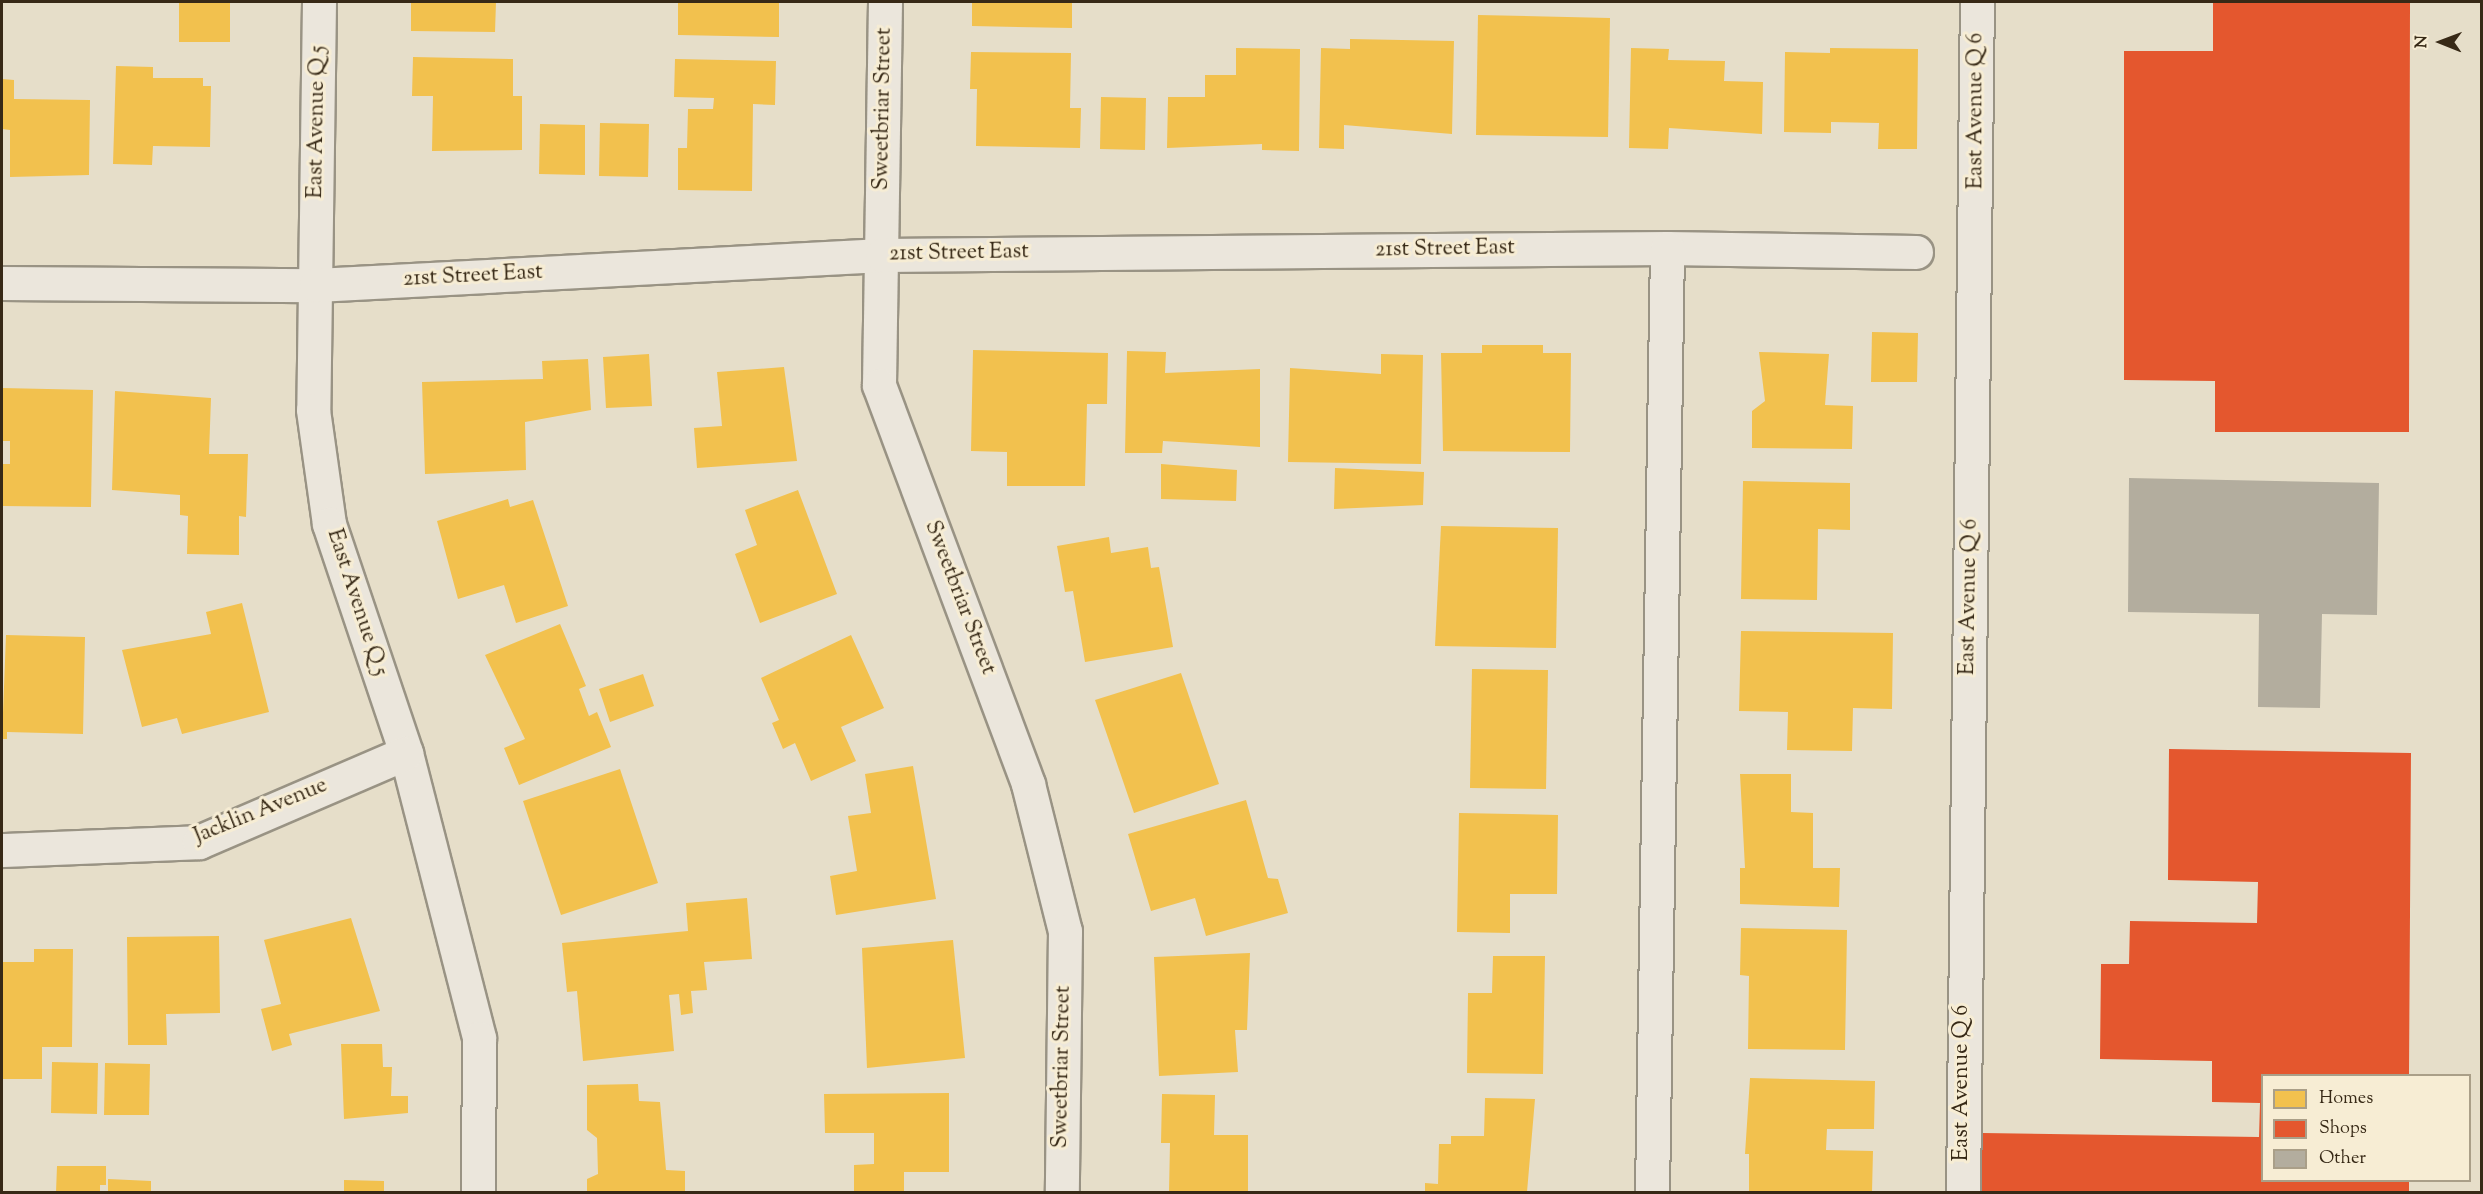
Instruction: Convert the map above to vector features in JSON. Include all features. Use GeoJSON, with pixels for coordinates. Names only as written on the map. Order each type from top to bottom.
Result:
{"type":"FeatureCollection","features":[{"type":"Feature","properties":{"kind":"street","name":"East Avenue Q 5"},"geometry":{"type":"LineString","coordinates":[[319,2],[313,410],[329,524],[406,753],[479,1038],[478,1192]]}},
{"type":"Feature","properties":{"kind":"street","name":"Sweetbriar Street"},"geometry":{"type":"LineString","coordinates":[[885,2],[879,385],[1028,783],[1065,931],[1062,1192]]}},
{"type":"Feature","properties":{"kind":"street","name":"East Avenue Q 6"},"geometry":{"type":"LineString","coordinates":[[1963,1192],[1977,2]]}},
{"type":"Feature","properties":{"kind":"street","name":"21st Street East"},"geometry":{"type":"LineString","coordinates":[[2,283],[316,285],[882,255],[1667,248],[1916,252]]}},
{"type":"Feature","properties":{"kind":"street"},"geometry":{"type":"LineString","coordinates":[[1652,1192],[1667,248]]}},
{"type":"Feature","properties":{"kind":"street","name":"Jacklin Avenue"},"geometry":{"type":"LineString","coordinates":[[2,850],[199,842],[406,753]]}},
{"type":"Feature","properties":{"kind":"building: Homes"},"geometry":{"type":"Polygon","coordinates":[[[179,2],[230,2],[230,42],[179,42],[179,2]]]}},
{"type":"Feature","properties":{"kind":"building: Homes"},"geometry":{"type":"Polygon","coordinates":[[[411,2],[496,2],[495,32],[411,31],[411,2]]]}},
{"type":"Feature","properties":{"kind":"building: Homes"},"geometry":{"type":"Polygon","coordinates":[[[678,2],[779,2],[779,37],[678,35],[678,2]]]}},
{"type":"Feature","properties":{"kind":"building: Homes"},"geometry":{"type":"Polygon","coordinates":[[[972,2],[1072,2],[1072,28],[972,26],[972,2]]]}},
{"type":"Feature","properties":{"kind":"building: Homes"},"geometry":{"type":"Polygon","coordinates":[[[1478,15],[1610,18],[1608,137],[1476,135],[1478,15]]]}},
{"type":"Feature","properties":{"kind":"building: Homes"},"geometry":{"type":"Polygon","coordinates":[[[1350,39],[1454,41],[1452,134],[1344,125],[1344,149],[1319,148],[1321,48],[1350,49],[1350,39]]]}},
{"type":"Feature","properties":{"kind":"building: Homes"},"geometry":{"type":"Polygon","coordinates":[[[1236,48],[1300,49],[1299,151],[1262,150],[1262,144],[1167,148],[1168,97],[1205,97],[1205,75],[1236,75],[1236,48]]]}},
{"type":"Feature","properties":{"kind":"building: Homes"},"geometry":{"type":"Polygon","coordinates":[[[1631,48],[1669,49],[1668,60],[1725,61],[1724,81],[1763,82],[1762,134],[1669,128],[1668,149],[1629,148],[1631,48]]]}},
{"type":"Feature","properties":{"kind":"building: Homes"},"geometry":{"type":"Polygon","coordinates":[[[1830,48],[1918,49],[1917,149],[1878,149],[1879,123],[1831,122],[1831,133],[1784,132],[1785,52],[1830,53],[1830,48]]]}},
{"type":"Feature","properties":{"kind":"building: Homes"},"geometry":{"type":"Polygon","coordinates":[[[971,52],[1071,53],[1070,108],[1081,108],[1080,148],[976,146],[977,89],[970,89],[971,52]]]}},
{"type":"Feature","properties":{"kind":"building: Homes"},"geometry":{"type":"Polygon","coordinates":[[[413,57],[513,59],[513,96],[522,96],[522,150],[432,151],[433,96],[412,96],[413,57]]]}},
{"type":"Feature","properties":{"kind":"building: Homes"},"geometry":{"type":"Polygon","coordinates":[[[675,59],[776,61],[775,105],[753,104],[752,191],[678,190],[678,148],[687,148],[688,109],[713,109],[714,98],[674,97],[675,59]]]}},
{"type":"Feature","properties":{"kind":"building: Homes"},"geometry":{"type":"Polygon","coordinates":[[[116,66],[153,67],[153,78],[203,78],[203,86],[211,86],[210,147],[153,146],[152,165],[113,164],[116,66]]]}},
{"type":"Feature","properties":{"kind":"building: Homes"},"geometry":{"type":"Polygon","coordinates":[[[2,79],[14,80],[14,99],[90,100],[89,175],[10,177],[10,130],[2,129],[2,79]]]}},
{"type":"Feature","properties":{"kind":"building: Homes"},"geometry":{"type":"Polygon","coordinates":[[[1101,97],[1146,98],[1145,150],[1100,149],[1101,97]]]}},
{"type":"Feature","properties":{"kind":"building: Homes"},"geometry":{"type":"Polygon","coordinates":[[[600,123],[649,124],[648,177],[599,176],[600,123]]]}},
{"type":"Feature","properties":{"kind":"building: Homes"},"geometry":{"type":"Polygon","coordinates":[[[540,124],[585,125],[585,175],[539,174],[540,124]]]}},
{"type":"Feature","properties":{"kind":"building: Homes"},"geometry":{"type":"Polygon","coordinates":[[[1872,332],[1918,333],[1917,382],[1871,382],[1872,332]]]}},
{"type":"Feature","properties":{"kind":"building: Homes"},"geometry":{"type":"Polygon","coordinates":[[[1482,345],[1543,345],[1543,353],[1571,353],[1570,452],[1443,451],[1441,353],[1482,353],[1482,345]]]}},
{"type":"Feature","properties":{"kind":"building: Homes"},"geometry":{"type":"Polygon","coordinates":[[[973,350],[1108,353],[1107,404],[1087,404],[1085,486],[1007,486],[1007,452],[971,451],[973,350]]]}},
{"type":"Feature","properties":{"kind":"building: Homes"},"geometry":{"type":"Polygon","coordinates":[[[1127,351],[1166,352],[1165,373],[1260,369],[1260,447],[1163,441],[1162,453],[1125,453],[1127,351]]]}},
{"type":"Feature","properties":{"kind":"building: Homes"},"geometry":{"type":"Polygon","coordinates":[[[1759,352],[1829,354],[1825,405],[1853,406],[1852,449],[1752,448],[1752,411],[1765,401],[1759,352]]]}},
{"type":"Feature","properties":{"kind":"building: Homes"},"geometry":{"type":"Polygon","coordinates":[[[649,354],[652,406],[606,408],[603,357],[649,354]]]}},
{"type":"Feature","properties":{"kind":"building: Homes"},"geometry":{"type":"Polygon","coordinates":[[[1381,354],[1423,355],[1421,464],[1288,462],[1290,368],[1381,374],[1381,354]]]}},
{"type":"Feature","properties":{"kind":"building: Homes"},"geometry":{"type":"Polygon","coordinates":[[[588,359],[591,410],[525,422],[526,470],[425,474],[422,382],[543,379],[542,361],[588,359]]]}},
{"type":"Feature","properties":{"kind":"building: Homes"},"geometry":{"type":"Polygon","coordinates":[[[784,367],[797,461],[697,468],[694,428],[722,426],[717,372],[784,367]]]}},
{"type":"Feature","properties":{"kind":"building: Homes"},"geometry":{"type":"Polygon","coordinates":[[[2,388],[93,390],[91,507],[2,506],[2,464],[10,464],[10,441],[2,441],[2,388]]]}},
{"type":"Feature","properties":{"kind":"building: Homes"},"geometry":{"type":"Polygon","coordinates":[[[115,391],[211,398],[209,454],[248,454],[246,517],[239,516],[239,555],[187,554],[188,516],[180,515],[180,495],[112,490],[115,391]]]}},
{"type":"Feature","properties":{"kind":"building: Homes"},"geometry":{"type":"Polygon","coordinates":[[[1161,464],[1237,470],[1236,501],[1161,499],[1161,464]]]}},
{"type":"Feature","properties":{"kind":"building: Homes"},"geometry":{"type":"Polygon","coordinates":[[[1335,468],[1424,472],[1423,505],[1334,509],[1335,468]]]}},
{"type":"Feature","properties":{"kind":"building: Homes"},"geometry":{"type":"Polygon","coordinates":[[[1743,481],[1850,483],[1850,530],[1818,529],[1817,600],[1741,599],[1743,481]]]}},
{"type":"Feature","properties":{"kind":"building: Homes"},"geometry":{"type":"Polygon","coordinates":[[[798,490],[837,594],[760,623],[735,554],[757,545],[745,510],[798,490]]]}},
{"type":"Feature","properties":{"kind":"building: Homes"},"geometry":{"type":"Polygon","coordinates":[[[508,499],[510,507],[533,500],[568,606],[516,623],[504,585],[458,599],[437,521],[508,499]]]}},
{"type":"Feature","properties":{"kind":"building: Homes"},"geometry":{"type":"Polygon","coordinates":[[[1441,526],[1558,528],[1556,648],[1435,646],[1441,526]]]}},
{"type":"Feature","properties":{"kind":"building: Homes"},"geometry":{"type":"Polygon","coordinates":[[[1109,537],[1111,553],[1148,547],[1151,568],[1159,567],[1173,647],[1085,662],[1073,591],[1065,592],[1057,546],[1109,537]]]}},
{"type":"Feature","properties":{"kind":"building: Homes"},"geometry":{"type":"Polygon","coordinates":[[[242,603],[269,712],[182,734],[177,718],[142,727],[122,650],[211,634],[206,612],[242,603]]]}},
{"type":"Feature","properties":{"kind":"building: Homes"},"geometry":{"type":"Polygon","coordinates":[[[560,624],[586,686],[579,689],[589,716],[597,712],[611,747],[519,785],[504,748],[525,739],[485,655],[560,624]]]}},
{"type":"Feature","properties":{"kind":"building: Homes"},"geometry":{"type":"Polygon","coordinates":[[[1741,631],[1893,633],[1892,709],[1853,708],[1852,751],[1787,750],[1788,712],[1739,711],[1741,631]]]}},
{"type":"Feature","properties":{"kind":"building: Homes"},"geometry":{"type":"Polygon","coordinates":[[[6,635],[85,637],[83,734],[7,732],[7,739],[2,739],[6,635]]]}},
{"type":"Feature","properties":{"kind":"building: Homes"},"geometry":{"type":"Polygon","coordinates":[[[851,635],[884,708],[841,727],[856,761],[811,781],[795,743],[783,749],[772,723],[779,720],[761,678],[851,635]]]}},
{"type":"Feature","properties":{"kind":"building: Homes"},"geometry":{"type":"Polygon","coordinates":[[[1472,669],[1548,670],[1546,789],[1470,788],[1472,669]]]}},
{"type":"Feature","properties":{"kind":"building: Homes"},"geometry":{"type":"Polygon","coordinates":[[[1181,673],[1219,784],[1134,813],[1095,700],[1181,673]]]}},
{"type":"Feature","properties":{"kind":"building: Homes"},"geometry":{"type":"Polygon","coordinates":[[[643,674],[654,706],[610,722],[599,689],[643,674]]]}},
{"type":"Feature","properties":{"kind":"building: Homes"},"geometry":{"type":"Polygon","coordinates":[[[913,766],[936,899],[836,915],[830,876],[857,871],[848,816],[871,813],[865,774],[913,766]]]}},
{"type":"Feature","properties":{"kind":"building: Homes"},"geometry":{"type":"Polygon","coordinates":[[[620,769],[658,883],[561,915],[523,801],[620,769]]]}},
{"type":"Feature","properties":{"kind":"building: Homes"},"geometry":{"type":"Polygon","coordinates":[[[1740,774],[1791,774],[1791,812],[1813,813],[1813,868],[1840,868],[1839,907],[1740,904],[1740,868],[1745,868],[1740,774]]]}},
{"type":"Feature","properties":{"kind":"building: Homes"},"geometry":{"type":"Polygon","coordinates":[[[1246,800],[1268,878],[1278,879],[1288,913],[1206,936],[1195,898],[1151,911],[1128,834],[1246,800]]]}},
{"type":"Feature","properties":{"kind":"building: Homes"},"geometry":{"type":"Polygon","coordinates":[[[1459,813],[1558,815],[1557,894],[1510,894],[1510,933],[1457,932],[1459,813]]]}},
{"type":"Feature","properties":{"kind":"building: Homes"},"geometry":{"type":"Polygon","coordinates":[[[747,898],[752,959],[704,962],[707,990],[691,991],[693,1013],[681,1015],[679,994],[669,995],[674,1051],[583,1061],[577,991],[567,992],[562,943],[688,931],[686,903],[747,898]]]}},
{"type":"Feature","properties":{"kind":"building: Homes"},"geometry":{"type":"Polygon","coordinates":[[[351,918],[380,1011],[289,1034],[292,1045],[272,1051],[261,1009],[281,1004],[264,940],[351,918]]]}},
{"type":"Feature","properties":{"kind":"building: Homes"},"geometry":{"type":"Polygon","coordinates":[[[1741,928],[1847,930],[1845,1050],[1748,1049],[1749,976],[1740,975],[1741,928]]]}},
{"type":"Feature","properties":{"kind":"building: Homes"},"geometry":{"type":"Polygon","coordinates":[[[219,936],[220,1013],[166,1014],[167,1045],[128,1045],[127,937],[219,936]]]}},
{"type":"Feature","properties":{"kind":"building: Homes"},"geometry":{"type":"Polygon","coordinates":[[[953,940],[965,1058],[867,1068],[862,948],[953,940]]]}},
{"type":"Feature","properties":{"kind":"building: Homes"},"geometry":{"type":"Polygon","coordinates":[[[34,949],[73,949],[72,1047],[42,1047],[42,1079],[2,1079],[2,962],[34,962],[34,949]]]}},
{"type":"Feature","properties":{"kind":"building: Homes"},"geometry":{"type":"Polygon","coordinates":[[[1250,953],[1247,1030],[1235,1030],[1238,1072],[1159,1076],[1154,957],[1250,953]]]}},
{"type":"Feature","properties":{"kind":"building: Homes"},"geometry":{"type":"Polygon","coordinates":[[[1493,956],[1545,956],[1543,1074],[1467,1073],[1468,993],[1492,993],[1493,956]]]}},
{"type":"Feature","properties":{"kind":"building: Homes"},"geometry":{"type":"Polygon","coordinates":[[[341,1044],[382,1044],[383,1067],[392,1067],[391,1096],[408,1096],[408,1113],[344,1119],[341,1044]]]}},
{"type":"Feature","properties":{"kind":"building: Homes"},"geometry":{"type":"Polygon","coordinates":[[[52,1062],[98,1063],[97,1114],[51,1113],[52,1062]]]}},
{"type":"Feature","properties":{"kind":"building: Homes"},"geometry":{"type":"Polygon","coordinates":[[[105,1063],[150,1064],[149,1115],[104,1115],[105,1063]]]}},
{"type":"Feature","properties":{"kind":"building: Homes"},"geometry":{"type":"Polygon","coordinates":[[[1750,1078],[1875,1081],[1874,1129],[1827,1129],[1826,1150],[1873,1151],[1872,1192],[1749,1192],[1749,1154],[1745,1154],[1750,1078]]]}},
{"type":"Feature","properties":{"kind":"building: Homes"},"geometry":{"type":"Polygon","coordinates":[[[638,1084],[639,1101],[660,1102],[666,1170],[685,1171],[685,1192],[587,1192],[587,1179],[598,1174],[597,1138],[587,1130],[587,1085],[638,1084]]]}},
{"type":"Feature","properties":{"kind":"building: Homes"},"geometry":{"type":"Polygon","coordinates":[[[949,1093],[949,1172],[904,1172],[904,1192],[854,1192],[854,1165],[874,1164],[874,1133],[825,1133],[824,1094],[949,1093]]]}},
{"type":"Feature","properties":{"kind":"building: Homes"},"geometry":{"type":"Polygon","coordinates":[[[1162,1094],[1215,1095],[1214,1135],[1248,1135],[1248,1192],[1169,1192],[1170,1143],[1161,1143],[1162,1094]]]}},
{"type":"Feature","properties":{"kind":"building: Homes"},"geometry":{"type":"Polygon","coordinates":[[[1485,1098],[1535,1099],[1527,1192],[1425,1192],[1425,1183],[1438,1184],[1439,1144],[1451,1144],[1451,1136],[1484,1136],[1485,1098]]]}},
{"type":"Feature","properties":{"kind":"building: Homes"},"geometry":{"type":"Polygon","coordinates":[[[57,1166],[106,1166],[106,1185],[100,1185],[100,1192],[56,1192],[57,1166]]]}},
{"type":"Feature","properties":{"kind":"building: Homes"},"geometry":{"type":"Polygon","coordinates":[[[108,1179],[151,1181],[151,1192],[108,1192],[108,1179]]]}},
{"type":"Feature","properties":{"kind":"building: Homes"},"geometry":{"type":"Polygon","coordinates":[[[344,1180],[384,1181],[384,1192],[344,1192],[344,1180]]]}},
{"type":"Feature","properties":{"kind":"building: Shops"},"geometry":{"type":"Polygon","coordinates":[[[2213,2],[2410,2],[2409,432],[2215,432],[2215,381],[2124,380],[2124,51],[2213,51],[2213,2]]]}},
{"type":"Feature","properties":{"kind":"building: Shops"},"geometry":{"type":"Polygon","coordinates":[[[2169,749],[2411,753],[2409,1074],[2261,1074],[2261,1182],[2409,1182],[2409,1192],[1981,1192],[1982,1133],[2259,1137],[2260,1103],[2212,1102],[2212,1061],[2100,1059],[2101,964],[2129,964],[2130,921],[2257,923],[2258,882],[2168,880],[2169,749]]]}},
{"type":"Feature","properties":{"kind":"building: Other"},"geometry":{"type":"Polygon","coordinates":[[[2129,478],[2379,483],[2377,615],[2322,614],[2320,708],[2258,707],[2259,614],[2128,612],[2129,478]]]}}]}
